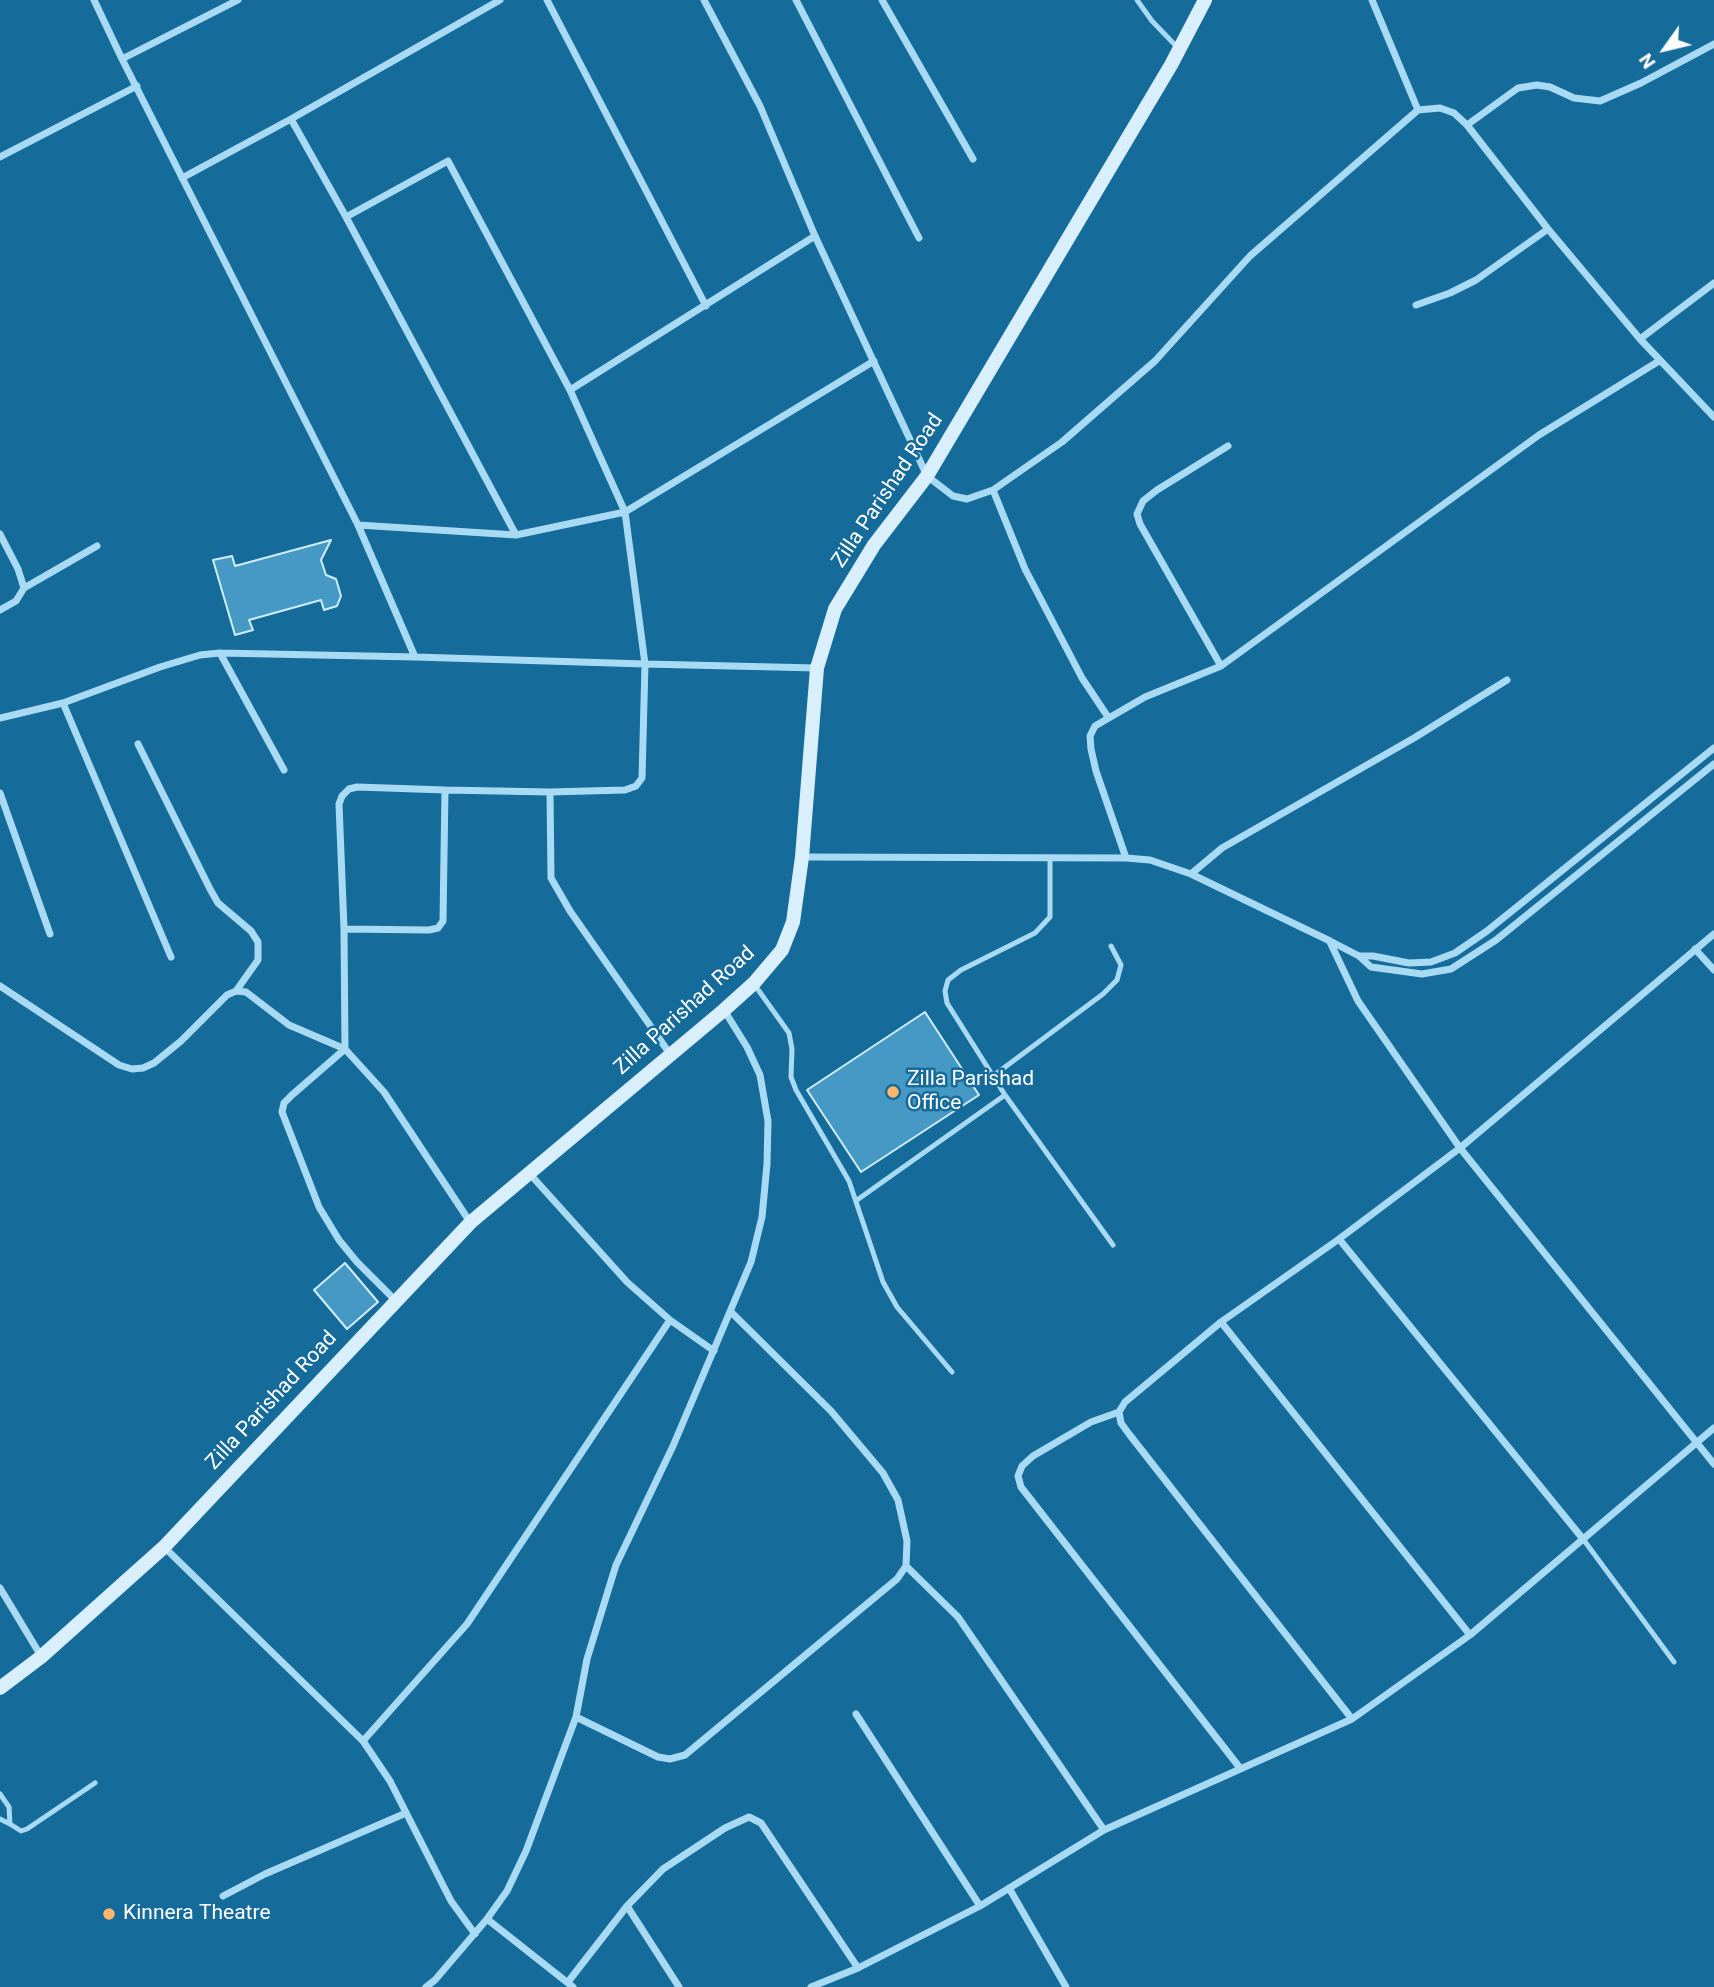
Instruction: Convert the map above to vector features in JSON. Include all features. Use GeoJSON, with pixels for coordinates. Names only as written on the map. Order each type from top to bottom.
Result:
{"type":"FeatureCollection","features":[{"type":"Feature","properties":{"kind":"main road","name":"Zilla Parishad Road"},"geometry":{"type":"LineString","coordinates":[[0,1688],[41,1657],[164,1546],[471,1222],[724,1010],[754,983],[782,950],[793,922],[802,857],[817,668],[835,609],[874,545],[927,476],[1180,50],[1205,0]]}},
{"type":"Feature","properties":{"kind":"street"},"geometry":{"type":"LineString","coordinates":[[94,0],[358,525],[415,657]]}},
{"type":"Feature","properties":{"kind":"street"},"geometry":{"type":"LineString","coordinates":[[122,58],[238,0]]}},
{"type":"Feature","properties":{"kind":"street"},"geometry":{"type":"LineString","coordinates":[[182,178],[500,0]]}},
{"type":"Feature","properties":{"kind":"street"},"geometry":{"type":"LineString","coordinates":[[547,0],[706,306]]}},
{"type":"Feature","properties":{"kind":"street"},"geometry":{"type":"LineString","coordinates":[[704,0],[760,106],[815,236],[927,476],[953,496],[967,499],[993,489],[1062,442],[1155,361],[1250,256],[1418,110],[1440,108],[1454,113],[1467,125],[1548,229],[1640,339],[1714,417]]}},
{"type":"Feature","properties":{"kind":"street"},"geometry":{"type":"LineString","coordinates":[[796,0],[919,238]]}},
{"type":"Feature","properties":{"kind":"street"},"geometry":{"type":"LineString","coordinates":[[882,0],[973,159]]}},
{"type":"Feature","properties":{"kind":"street"},"geometry":{"type":"LineString","coordinates":[[1372,0],[1418,110]]}},
{"type":"Feature","properties":{"kind":"street"},"geometry":{"type":"LineString","coordinates":[[1467,125],[1518,88],[1537,85],[1550,87],[1574,98],[1600,102],[1714,44]]}},
{"type":"Feature","properties":{"kind":"street"},"geometry":{"type":"LineString","coordinates":[[0,157],[137,86]]}},
{"type":"Feature","properties":{"kind":"street"},"geometry":{"type":"LineString","coordinates":[[291,119],[516,535]]}},
{"type":"Feature","properties":{"kind":"street"},"geometry":{"type":"LineString","coordinates":[[345,1049],[339,804],[342,796],[349,789],[357,787],[550,792],[625,790],[636,786],[642,778],[645,664],[625,512],[570,390],[448,161],[346,217]]}},
{"type":"Feature","properties":{"kind":"street"},"geometry":{"type":"LineString","coordinates":[[1416,305],[1476,280],[1548,229]]}},
{"type":"Feature","properties":{"kind":"street"},"geometry":{"type":"LineString","coordinates":[[570,390],[815,236]]}},
{"type":"Feature","properties":{"kind":"street"},"geometry":{"type":"LineString","coordinates":[[1640,339],[1714,283]]}},
{"type":"Feature","properties":{"kind":"street"},"geometry":{"type":"LineString","coordinates":[[358,525],[516,535],[625,512],[874,361]]}},
{"type":"Feature","properties":{"kind":"street"},"geometry":{"type":"LineString","coordinates":[[1126,858],[1091,748],[1090,736],[1095,726],[1145,697],[1220,666],[1539,435],[1659,361]]}},
{"type":"Feature","properties":{"kind":"street"},"geometry":{"type":"LineString","coordinates":[[1220,666],[1140,524],[1137,514],[1143,501],[1157,490],[1228,446]]}},
{"type":"Feature","properties":{"kind":"street"},"geometry":{"type":"LineString","coordinates":[[993,489],[1025,569],[1082,678],[1108,717]]}},
{"type":"Feature","properties":{"kind":"street"},"geometry":{"type":"LineString","coordinates":[[0,534],[18,569],[24,588]]}},
{"type":"Feature","properties":{"kind":"street"},"geometry":{"type":"LineString","coordinates":[[0,610],[16,601],[24,588],[97,546]]}},
{"type":"Feature","properties":{"kind":"street"},"geometry":{"type":"LineString","coordinates":[[0,718],[63,703],[200,655],[220,653],[817,668]]}},
{"type":"Feature","properties":{"kind":"street"},"geometry":{"type":"LineString","coordinates":[[220,653],[284,770]]}},
{"type":"Feature","properties":{"kind":"street"},"geometry":{"type":"LineString","coordinates":[[1191,874],[1222,848],[1414,738],[1507,681]]}},
{"type":"Feature","properties":{"kind":"street"},"geometry":{"type":"LineString","coordinates":[[63,703],[171,957]]}},
{"type":"Feature","properties":{"kind":"street"},"geometry":{"type":"LineString","coordinates":[[138,744],[218,903],[251,931],[258,942],[258,960],[236,991]]}},
{"type":"Feature","properties":{"kind":"street"},"geometry":{"type":"LineString","coordinates":[[1359,956],[1409,963],[1431,962],[1455,953],[1714,748]]}},
{"type":"Feature","properties":{"kind":"street"},"geometry":{"type":"LineString","coordinates":[[802,857],[1150,860],[1191,874],[1330,941],[1359,956],[1371,967],[1422,974],[1451,969],[1496,940],[1714,764]]}},
{"type":"Feature","properties":{"kind":"street"},"geometry":{"type":"LineString","coordinates":[[344,929],[438,928],[443,921],[445,790]]}},
{"type":"Feature","properties":{"kind":"street"},"geometry":{"type":"LineString","coordinates":[[550,792],[551,878],[570,911],[671,1055]]}},
{"type":"Feature","properties":{"kind":"street"},"geometry":{"type":"LineString","coordinates":[[0,793],[50,934]]}},
{"type":"Feature","properties":{"kind":"street"},"geometry":{"type":"LineString","coordinates":[[1240,1768],[1021,1487],[1018,1476],[1022,1466],[1033,1455],[1091,1422],[1119,1412],[1125,1402],[1220,1322],[1339,1239],[1460,1148],[1714,934]]}},
{"type":"Feature","properties":{"kind":"street"},"geometry":{"type":"LineString","coordinates":[[1330,941],[1358,1001],[1460,1148],[1714,1464]]}},
{"type":"Feature","properties":{"kind":"street"},"geometry":{"type":"LineString","coordinates":[[1695,949],[1714,970]]}},
{"type":"Feature","properties":{"kind":"street"},"geometry":{"type":"LineString","coordinates":[[0,986],[119,1065],[132,1069],[154,1063],[181,1041],[227,995],[236,991],[246,992],[289,1025],[345,1049],[384,1092],[471,1222]]}},
{"type":"Feature","properties":{"kind":"street"},"geometry":{"type":"LineString","coordinates":[[426,1987],[437,1984],[507,1891],[526,1851],[576,1717],[587,1659],[616,1565],[673,1446],[751,1262],[762,1217],[768,1121],[760,1075],[747,1047],[724,1010]]}},
{"type":"Feature","properties":{"kind":"street"},"geometry":{"type":"LineString","coordinates":[[345,1049],[292,1094],[284,1103],[282,1112],[319,1207],[339,1240],[357,1262],[396,1301]]}},
{"type":"Feature","properties":{"kind":"street"},"geometry":{"type":"LineString","coordinates":[[529,1173],[627,1282],[670,1320],[714,1351]]}},
{"type":"Feature","properties":{"kind":"street"},"geometry":{"type":"LineString","coordinates":[[1339,1239],[1583,1539]]}},
{"type":"Feature","properties":{"kind":"street"},"geometry":{"type":"LineString","coordinates":[[576,1717],[658,1758],[670,1759],[685,1755],[897,1579],[906,1566],[907,1541],[898,1500],[883,1473],[831,1410],[731,1312]]}},
{"type":"Feature","properties":{"kind":"street"},"geometry":{"type":"LineString","coordinates":[[363,1741],[467,1624],[670,1320]]}},
{"type":"Feature","properties":{"kind":"street"},"geometry":{"type":"LineString","coordinates":[[1220,1322],[1469,1635]]}},
{"type":"Feature","properties":{"kind":"street"},"geometry":{"type":"LineString","coordinates":[[1119,1412],[1121,1423],[1129,1434],[1352,1718]]}},
{"type":"Feature","properties":{"kind":"street"},"geometry":{"type":"LineString","coordinates":[[811,1987],[858,1968],[979,1906],[1104,1830],[1352,1718],[1469,1635],[1714,1428]]}},
{"type":"Feature","properties":{"kind":"street"},"geometry":{"type":"LineString","coordinates":[[164,1546],[363,1741],[390,1781],[452,1901],[475,1934]]}},
{"type":"Feature","properties":{"kind":"street"},"geometry":{"type":"LineString","coordinates":[[906,1566],[958,1617],[1104,1830]]}},
{"type":"Feature","properties":{"kind":"street"},"geometry":{"type":"LineString","coordinates":[[0,1588],[41,1657]]}},
{"type":"Feature","properties":{"kind":"street"},"geometry":{"type":"LineString","coordinates":[[856,1714],[979,1906]]}},
{"type":"Feature","properties":{"kind":"street"},"geometry":{"type":"LineString","coordinates":[[223,1896],[265,1874],[406,1813]]}},
{"type":"Feature","properties":{"kind":"street"},"geometry":{"type":"LineString","coordinates":[[486,1919],[570,1984],[627,1906],[663,1869],[725,1828],[749,1817],[761,1823],[858,1968]]}},
{"type":"Feature","properties":{"kind":"street"},"geometry":{"type":"LineString","coordinates":[[1009,1888],[1066,1987]]}},
{"type":"Feature","properties":{"kind":"street"},"geometry":{"type":"LineString","coordinates":[[627,1906],[679,1987]]}},
{"type":"Feature","properties":{"kind":"lane"},"geometry":{"type":"LineString","coordinates":[[1137,0],[1152,21],[1180,50]]}},
{"type":"Feature","properties":{"kind":"lane"},"geometry":{"type":"LineString","coordinates":[[1050,858],[1050,918],[1035,933],[961,970],[948,979],[944,991],[947,1003],[1005,1095],[1113,1245]]}},
{"type":"Feature","properties":{"kind":"lane"},"geometry":{"type":"LineString","coordinates":[[993,1076],[1103,994],[1117,980],[1121,965],[1111,946]]}},
{"type":"Feature","properties":{"kind":"lane"},"geometry":{"type":"LineString","coordinates":[[754,983],[789,1033],[792,1049],[791,1077],[849,1181],[883,1282],[897,1307],[952,1373]]}},
{"type":"Feature","properties":{"kind":"lane"},"geometry":{"type":"LineString","coordinates":[[857,1200],[1005,1095]]}},
{"type":"Feature","properties":{"kind":"lane"},"geometry":{"type":"LineString","coordinates":[[1583,1539],[1674,1662]]}},
{"type":"Feature","properties":{"kind":"lane"},"geometry":{"type":"LineString","coordinates":[[0,1819],[21,1831],[27,1829],[95,1783]]}},
{"type":"Feature","properties":{"kind":"lane"},"geometry":{"type":"LineString","coordinates":[[0,1794],[9,1807],[10,1824]]}},
{"type":"Feature","properties":{"kind":"building"},"geometry":{"type":"Polygon","coordinates":[[[331,540],[321,560],[326,575],[336,579],[341,596],[337,606],[324,610],[321,600],[249,620],[253,630],[235,635],[213,560],[232,556],[235,566],[331,540]]]}},
{"type":"Feature","properties":{"kind":"building","name":"Zilla Parishad Office"},"geometry":{"type":"Polygon","coordinates":[[[925,1012],[979,1095],[861,1172],[807,1090],[925,1012]]]}},
{"type":"Feature","properties":{"kind":"building"},"geometry":{"type":"Polygon","coordinates":[[[345,1263],[378,1302],[347,1329],[314,1290],[345,1263]]]}},
{"type":"Feature","properties":{"kind":"place","name":"Zilla Parishad Office"},"geometry":{"type":"Point","coordinates":[893,1092]}},
{"type":"Feature","properties":{"kind":"place","name":"Kinnera Theatre"},"geometry":{"type":"Point","coordinates":[109,1914]}}]}
